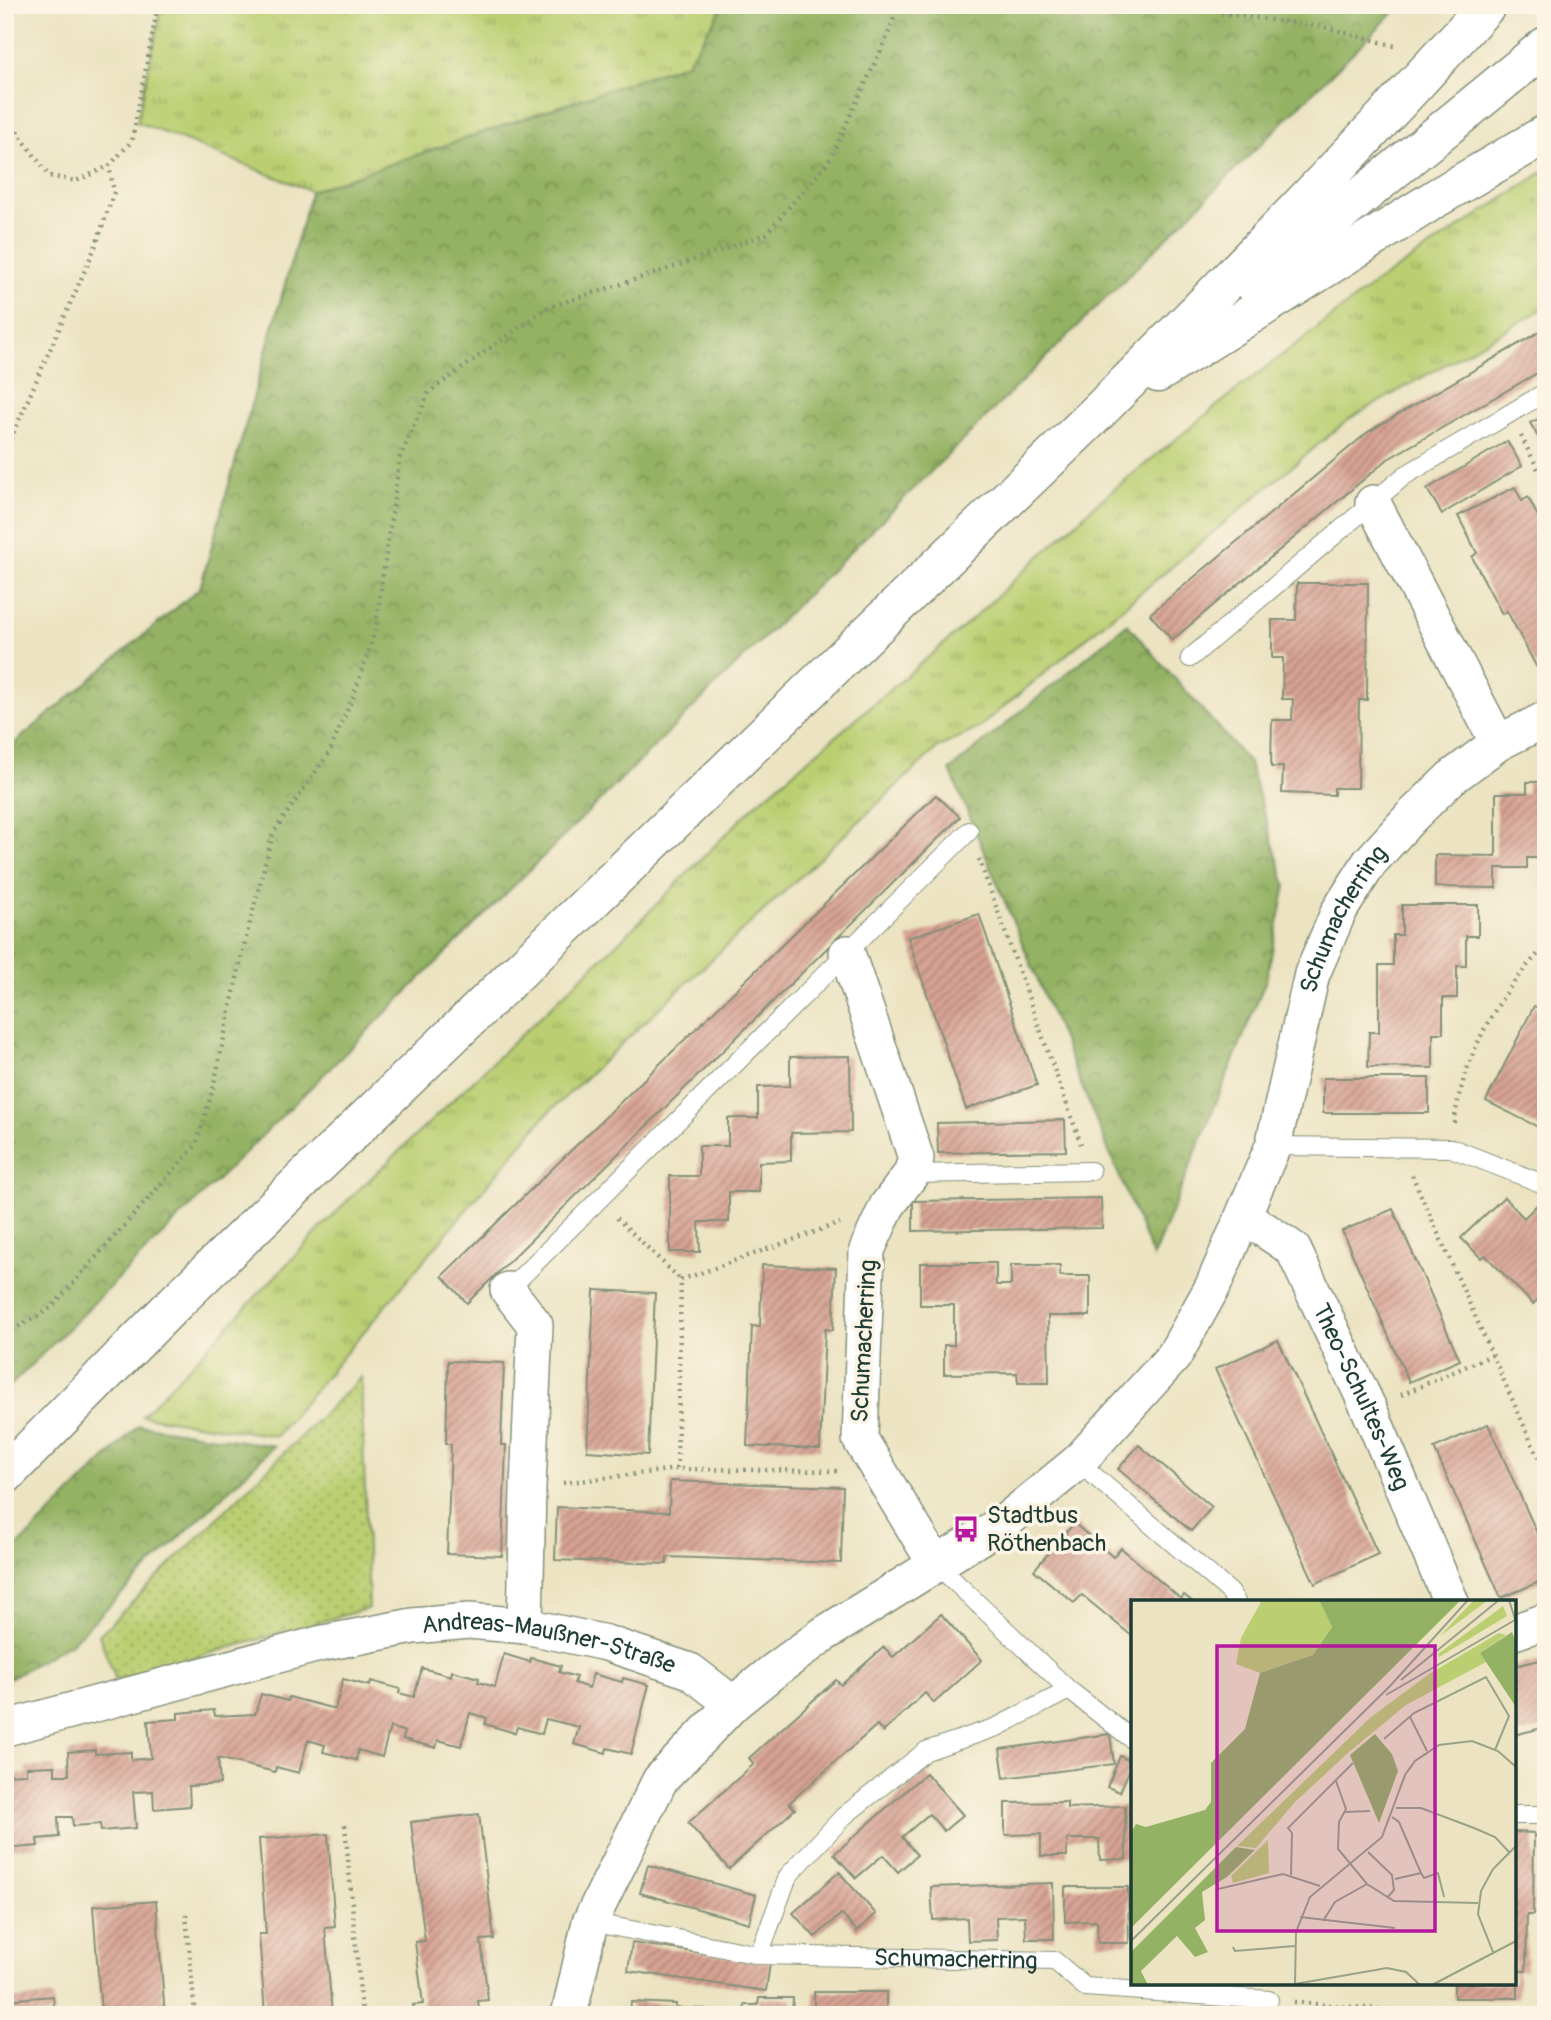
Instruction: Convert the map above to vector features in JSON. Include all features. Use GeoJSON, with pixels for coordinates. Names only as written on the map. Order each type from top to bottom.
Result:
{"type":"FeatureCollection","features":[{"type":"Feature","properties":{"kind":"main road"},"geometry":{"type":"LineString","coordinates":[[5,1475],[195,1283],[1100,410],[1238,271],[1487,5]]}},
{"type":"Feature","properties":{"kind":"main road"},"geometry":{"type":"LineString","coordinates":[[1100,410],[1546,46]]}},
{"type":"Feature","properties":{"kind":"main road"},"geometry":{"type":"LineString","coordinates":[[1100,410],[1438,197],[1546,134]]}},
{"type":"Feature","properties":{"kind":"street"},"geometry":{"type":"LineString","coordinates":[[1373,503],[1498,743]]}},
{"type":"Feature","properties":{"kind":"street","name":"Schumacherring"},"geometry":{"type":"LineString","coordinates":[[733,1703],[824,1633],[1006,1521],[1079,1462],[1174,1356],[1213,1286],[1273,1146],[1312,974],[1339,911],[1370,862],[1451,778],[1498,743],[1546,719]]}},
{"type":"Feature","properties":{"kind":"street"},"geometry":{"type":"LineString","coordinates":[[847,953],[916,1158],[912,1174]]}},
{"type":"Feature","properties":{"kind":"street","name":"Schumacherring"},"geometry":{"type":"LineString","coordinates":[[912,1174],[887,1206],[867,1250],[860,1439],[935,1563]]}},
{"type":"Feature","properties":{"kind":"street","name":"Theo-Schultes-Weg"},"geometry":{"type":"LineString","coordinates":[[1244,1216],[1293,1249],[1369,1409],[1450,1600]]}},
{"type":"Feature","properties":{"kind":"street"},"geometry":{"type":"LineString","coordinates":[[508,1290],[535,1325],[525,1626]]}},
{"type":"Feature","properties":{"kind":"street","name":"Andreas-Maußner-Straße"},"geometry":{"type":"LineString","coordinates":[[6,1728],[319,1644],[413,1626],[469,1621],[525,1626],[606,1643],[690,1671],[733,1703]]}},
{"type":"Feature","properties":{"kind":"street"},"geometry":{"type":"LineString","coordinates":[[1516,1631],[1546,1621]]}},
{"type":"Feature","properties":{"kind":"street"},"geometry":{"type":"LineString","coordinates":[[569,2015],[590,1922],[660,1780],[733,1703]]}},
{"type":"Feature","properties":{"kind":"lane"},"geometry":{"type":"LineString","coordinates":[[1190,658],[1404,476],[1546,392]]}},
{"type":"Feature","properties":{"kind":"lane"},"geometry":{"type":"LineString","coordinates":[[508,1290],[969,831]]}},
{"type":"Feature","properties":{"kind":"lane"},"geometry":{"type":"LineString","coordinates":[[1273,1146],[1451,1148],[1546,1185]]}},
{"type":"Feature","properties":{"kind":"lane"},"geometry":{"type":"LineString","coordinates":[[912,1174],[1091,1171]]}},
{"type":"Feature","properties":{"kind":"lane"},"geometry":{"type":"LineString","coordinates":[[1079,1462],[1230,1591],[1235,1600]]}},
{"type":"Feature","properties":{"kind":"lane","name":"Schumacherring"},"geometry":{"type":"LineString","coordinates":[[935,1563],[1069,1689],[1131,1738]]}},
{"type":"Feature","properties":{"kind":"lane"},"geometry":{"type":"LineString","coordinates":[[759,1955],[788,1876],[844,1816],[926,1751],[997,1727],[1069,1689]]}},
{"type":"Feature","properties":{"kind":"lane"},"geometry":{"type":"LineString","coordinates":[[1516,1815],[1546,1815]]}},
{"type":"Feature","properties":{"kind":"lane","name":"Schumacherring"},"geometry":{"type":"LineString","coordinates":[[590,1922],[759,1955],[1055,1961],[1085,1987],[1269,2000]]}},
{"type":"Feature","properties":{"kind":"path"},"geometry":{"type":"LineString","coordinates":[[5,114],[49,176],[76,181],[109,166],[132,141],[159,5]]}},
{"type":"Feature","properties":{"kind":"path"},"geometry":{"type":"LineString","coordinates":[[5,1331],[15,1329],[51,1308],[196,1145],[213,1089],[241,959],[273,833],[329,753],[354,695],[374,631],[400,457],[429,392],[546,307],[659,272],[766,234],[829,161],[887,37],[899,5]]}},
{"type":"Feature","properties":{"kind":"path"},"geometry":{"type":"LineString","coordinates":[[1210,5],[1219,13],[1324,27],[1440,57]]}},
{"type":"Feature","properties":{"kind":"path"},"geometry":{"type":"LineString","coordinates":[[5,452],[96,245],[114,192],[109,166]]}},
{"type":"Feature","properties":{"kind":"path"},"geometry":{"type":"LineString","coordinates":[[1510,414],[1546,485]]}},
{"type":"Feature","properties":{"kind":"path"},"geometry":{"type":"LineString","coordinates":[[969,831],[1091,1171]]}},
{"type":"Feature","properties":{"kind":"path"},"geometry":{"type":"LineString","coordinates":[[1451,1148],[1463,1081],[1490,1017],[1534,957],[1546,946]]}},
{"type":"Feature","properties":{"kind":"path"},"geometry":{"type":"LineString","coordinates":[[1400,1148],[1546,1475]]}},
{"type":"Feature","properties":{"kind":"path"},"geometry":{"type":"LineString","coordinates":[[599,1200],[681,1280],[677,1469]]}},
{"type":"Feature","properties":{"kind":"path"},"geometry":{"type":"LineString","coordinates":[[681,1280],[887,1206]]}},
{"type":"Feature","properties":{"kind":"path"},"geometry":{"type":"LineString","coordinates":[[1369,1409],[1492,1355]]}},
{"type":"Feature","properties":{"kind":"path"},"geometry":{"type":"LineString","coordinates":[[528,1487],[677,1469],[880,1472]]}},
{"type":"Feature","properties":{"kind":"path"},"geometry":{"type":"LineString","coordinates":[[345,1825],[362,2015]]}},
{"type":"Feature","properties":{"kind":"path"},"geometry":{"type":"LineString","coordinates":[[186,1914],[195,2015]]}},
{"type":"Feature","properties":{"kind":"path"},"geometry":{"type":"LineString","coordinates":[[1269,2000],[1447,2015]]}},
{"type":"Feature","properties":{"kind":"green space"},"geometry":{"type":"Polygon","coordinates":[[[162,5],[724,5],[687,63],[311,191],[137,122],[162,5]]]}},
{"type":"Feature","properties":{"kind":"green space"},"geometry":{"type":"Polygon","coordinates":[[[724,5],[1401,5],[5,1391],[5,759],[17,741],[200,588],[311,191],[687,63],[724,5]]]}},
{"type":"Feature","properties":{"kind":"green space"},"geometry":{"type":"Polygon","coordinates":[[[1546,170],[1546,307],[1349,419],[977,729],[937,748],[546,1115],[276,1436],[142,1416],[349,1199],[630,931],[755,805],[966,625],[1097,503],[1238,389],[1374,284],[1546,170]]]}},
{"type":"Feature","properties":{"kind":"green space"},"geometry":{"type":"Polygon","coordinates":[[[1127,624],[1249,763],[1286,886],[1266,980],[1153,1257],[950,770],[1127,624]]]}},
{"type":"Feature","properties":{"kind":"green space"},"geometry":{"type":"Polygon","coordinates":[[[361,1377],[369,1608],[116,1680],[99,1635],[361,1377]]]}},
{"type":"Feature","properties":{"kind":"green space"},"geometry":{"type":"Polygon","coordinates":[[[139,1425],[274,1446],[71,1643],[5,1681],[5,1559],[139,1425]]]}},
{"type":"Feature","properties":{"kind":"building"},"geometry":{"type":"Polygon","coordinates":[[[1546,328],[1546,368],[1388,459],[1172,640],[1150,614],[1368,432],[1546,328]]]}},
{"type":"Feature","properties":{"kind":"building"},"geometry":{"type":"Polygon","coordinates":[[[1546,415],[1546,451],[1530,423],[1546,415]]]}},
{"type":"Feature","properties":{"kind":"building"},"geometry":{"type":"Polygon","coordinates":[[[1507,441],[1522,466],[1442,514],[1427,489],[1507,441]]]}},
{"type":"Feature","properties":{"kind":"building"},"geometry":{"type":"Polygon","coordinates":[[[1515,487],[1522,501],[1528,497],[1546,532],[1546,660],[1536,666],[1507,611],[1502,614],[1472,557],[1477,553],[1458,516],[1515,487]]]}},
{"type":"Feature","properties":{"kind":"building"},"geometry":{"type":"Polygon","coordinates":[[[1297,583],[1368,583],[1367,700],[1359,700],[1358,788],[1334,788],[1334,795],[1282,793],[1283,767],[1271,767],[1272,720],[1292,720],[1293,699],[1282,699],[1283,658],[1272,658],[1272,620],[1296,620],[1297,583]]]}},
{"type":"Feature","properties":{"kind":"building"},"geometry":{"type":"Polygon","coordinates":[[[1527,782],[1546,782],[1546,858],[1527,858],[1527,868],[1496,868],[1496,888],[1435,887],[1435,855],[1496,856],[1496,793],[1527,793],[1527,782]]]}},
{"type":"Feature","properties":{"kind":"building"},"geometry":{"type":"Polygon","coordinates":[[[936,795],[960,817],[467,1303],[442,1276],[936,795]]]}},
{"type":"Feature","properties":{"kind":"building"},"geometry":{"type":"Polygon","coordinates":[[[1402,905],[1478,905],[1478,936],[1466,936],[1466,966],[1457,966],[1457,998],[1443,998],[1443,1033],[1433,1033],[1433,1068],[1368,1067],[1369,1032],[1379,1032],[1379,965],[1393,965],[1393,935],[1402,935],[1402,905]]]}},
{"type":"Feature","properties":{"kind":"building"},"geometry":{"type":"Polygon","coordinates":[[[979,914],[1037,1085],[966,1109],[908,938],[979,914]]]}},
{"type":"Feature","properties":{"kind":"building"},"geometry":{"type":"Polygon","coordinates":[[[1546,1005],[1546,1131],[1486,1101],[1534,1006],[1543,1010],[1546,1005]]]}},
{"type":"Feature","properties":{"kind":"building"},"geometry":{"type":"Polygon","coordinates":[[[850,1056],[851,1132],[791,1133],[791,1161],[759,1162],[759,1192],[729,1192],[729,1222],[699,1222],[700,1252],[670,1252],[670,1176],[699,1176],[699,1146],[728,1146],[728,1118],[758,1118],[758,1087],[790,1086],[790,1057],[850,1056]]]}},
{"type":"Feature","properties":{"kind":"building"},"geometry":{"type":"Polygon","coordinates":[[[1323,1078],[1429,1078],[1429,1113],[1323,1113],[1323,1078]]]}},
{"type":"Feature","properties":{"kind":"building"},"geometry":{"type":"Polygon","coordinates":[[[1065,1120],[1066,1151],[938,1153],[937,1123],[1065,1120]]]}},
{"type":"Feature","properties":{"kind":"building"},"geometry":{"type":"Polygon","coordinates":[[[1504,1197],[1524,1218],[1539,1203],[1546,1210],[1546,1292],[1533,1304],[1485,1255],[1481,1258],[1461,1238],[1504,1197]]]}},
{"type":"Feature","properties":{"kind":"building"},"geometry":{"type":"Polygon","coordinates":[[[1101,1198],[1102,1228],[913,1231],[913,1201],[1101,1198]]]}},
{"type":"Feature","properties":{"kind":"building"},"geometry":{"type":"Polygon","coordinates":[[[1393,1209],[1460,1360],[1409,1382],[1342,1231],[1393,1209]]]}},
{"type":"Feature","properties":{"kind":"building"},"geometry":{"type":"Polygon","coordinates":[[[920,1263],[996,1263],[996,1285],[1011,1285],[1011,1265],[1060,1265],[1060,1276],[1090,1276],[1090,1316],[1048,1316],[1049,1383],[1018,1383],[1017,1373],[944,1374],[944,1345],[954,1345],[954,1305],[920,1305],[920,1263]]]}},
{"type":"Feature","properties":{"kind":"building"},"geometry":{"type":"Polygon","coordinates":[[[762,1265],[836,1268],[833,1330],[825,1329],[820,1449],[747,1446],[752,1326],[760,1327],[762,1265]]]}},
{"type":"Feature","properties":{"kind":"building"},"geometry":{"type":"Polygon","coordinates":[[[594,1290],[655,1293],[648,1455],[587,1451],[594,1290]]]}},
{"type":"Feature","properties":{"kind":"building"},"geometry":{"type":"Polygon","coordinates":[[[1278,1340],[1378,1554],[1315,1584],[1215,1369],[1278,1340]]]}},
{"type":"Feature","properties":{"kind":"building"},"geometry":{"type":"Polygon","coordinates":[[[448,1361],[504,1363],[501,1445],[506,1445],[502,1556],[447,1554],[451,1444],[446,1444],[448,1361]]]}},
{"type":"Feature","properties":{"kind":"building"},"geometry":{"type":"Polygon","coordinates":[[[1488,1424],[1546,1553],[1546,1579],[1501,1598],[1434,1448],[1488,1424]]]}},
{"type":"Feature","properties":{"kind":"building"},"geometry":{"type":"Polygon","coordinates":[[[1139,1445],[1212,1507],[1191,1531],[1118,1469],[1139,1445]]]}},
{"type":"Feature","properties":{"kind":"building"},"geometry":{"type":"Polygon","coordinates":[[[670,1481],[843,1487],[841,1563],[667,1557],[667,1564],[555,1560],[557,1507],[669,1512],[670,1481]]]}},
{"type":"Feature","properties":{"kind":"building"},"geometry":{"type":"Polygon","coordinates":[[[1074,1523],[1113,1557],[1121,1548],[1181,1599],[1184,1595],[1190,1600],[1131,1600],[1131,1635],[1082,1595],[1074,1603],[1034,1570],[1074,1523]]]}},
{"type":"Feature","properties":{"kind":"building"},"geometry":{"type":"Polygon","coordinates":[[[941,1614],[982,1660],[934,1703],[925,1693],[883,1732],[877,1725],[789,1803],[795,1809],[729,1869],[688,1823],[754,1764],[749,1758],[836,1680],[841,1685],[884,1647],[893,1657],[941,1614]]]}},
{"type":"Feature","properties":{"kind":"building"},"geometry":{"type":"Polygon","coordinates":[[[504,1654],[530,1662],[531,1658],[561,1666],[559,1672],[576,1677],[574,1683],[589,1688],[593,1674],[622,1682],[623,1678],[649,1685],[631,1754],[607,1748],[606,1753],[574,1744],[579,1727],[546,1719],[542,1734],[517,1727],[515,1733],[485,1724],[487,1718],[470,1713],[461,1746],[438,1740],[436,1748],[403,1739],[405,1732],[390,1727],[382,1757],[358,1750],[356,1760],[323,1752],[325,1745],[308,1740],[299,1773],[276,1767],[275,1772],[218,1758],[220,1784],[189,1786],[190,1806],[154,1809],[153,1791],[133,1792],[136,1828],[101,1831],[100,1824],[73,1826],[72,1817],[58,1817],[59,1837],[37,1839],[38,1846],[5,1849],[5,1775],[26,1774],[26,1767],[55,1766],[55,1775],[69,1775],[68,1752],[131,1752],[131,1760],[151,1758],[148,1721],[178,1719],[178,1713],[214,1710],[215,1716],[255,1714],[261,1694],[288,1701],[289,1697],[335,1709],[343,1679],[370,1686],[371,1681],[400,1689],[399,1693],[414,1697],[422,1668],[451,1676],[452,1671],[479,1678],[478,1682],[495,1687],[504,1654]]]}},
{"type":"Feature","properties":{"kind":"building"},"geometry":{"type":"Polygon","coordinates":[[[1540,1660],[1546,1683],[1546,1727],[1516,1734],[1516,1666],[1540,1660]]]}},
{"type":"Feature","properties":{"kind":"building"},"geometry":{"type":"Polygon","coordinates":[[[1110,1734],[1114,1764],[1004,1778],[1000,1749],[1110,1734]]]}},
{"type":"Feature","properties":{"kind":"building"},"geometry":{"type":"Polygon","coordinates":[[[1120,1756],[1131,1761],[1120,1792],[1107,1787],[1120,1756]]]}},
{"type":"Feature","properties":{"kind":"building"},"geometry":{"type":"Polygon","coordinates":[[[926,1773],[963,1815],[944,1831],[929,1814],[902,1837],[917,1855],[898,1872],[883,1855],[856,1878],[834,1854],[926,1773]]]}},
{"type":"Feature","properties":{"kind":"building"},"geometry":{"type":"Polygon","coordinates":[[[1067,1802],[1067,1808],[1125,1806],[1126,1859],[1100,1860],[1099,1839],[1067,1839],[1067,1856],[1041,1856],[1041,1834],[1005,1835],[1005,1803],[1067,1802]]]}},
{"type":"Feature","properties":{"kind":"building"},"geometry":{"type":"Polygon","coordinates":[[[479,1814],[494,1939],[481,1940],[488,2000],[478,2001],[480,2015],[414,2015],[413,2005],[423,2004],[415,1942],[425,1941],[411,1822],[479,1814]]]}},
{"type":"Feature","properties":{"kind":"building"},"geometry":{"type":"Polygon","coordinates":[[[1516,1832],[1534,1833],[1533,1915],[1527,1915],[1526,1971],[1518,1971],[1518,1998],[1454,1998],[1454,1985],[1516,1985],[1516,1832]]]}},
{"type":"Feature","properties":{"kind":"building"},"geometry":{"type":"Polygon","coordinates":[[[328,1834],[335,1927],[325,1928],[332,2015],[265,2015],[259,1934],[266,1934],[259,1839],[328,1834]]]}},
{"type":"Feature","properties":{"kind":"building"},"geometry":{"type":"Polygon","coordinates":[[[648,1865],[756,1895],[749,1923],[640,1893],[648,1865]]]}},
{"type":"Feature","properties":{"kind":"building"},"geometry":{"type":"Polygon","coordinates":[[[839,1872],[876,1914],[857,1931],[841,1914],[815,1937],[793,1913],[839,1872]]]}},
{"type":"Feature","properties":{"kind":"building"},"geometry":{"type":"Polygon","coordinates":[[[1053,1883],[1054,1939],[1026,1939],[1025,1916],[996,1917],[997,1940],[968,1941],[967,1918],[933,1920],[931,1887],[1053,1883]]]}},
{"type":"Feature","properties":{"kind":"building"},"geometry":{"type":"Polygon","coordinates":[[[1065,1887],[1128,1887],[1129,1943],[1098,1943],[1097,1921],[1065,1922],[1065,1887]]]}},
{"type":"Feature","properties":{"kind":"building"},"geometry":{"type":"Polygon","coordinates":[[[156,1901],[165,2015],[101,2015],[93,1906],[156,1901]]]}},
{"type":"Feature","properties":{"kind":"building"},"geometry":{"type":"Polygon","coordinates":[[[632,1943],[770,1963],[766,1991],[628,1971],[632,1943]]]}},
{"type":"Feature","properties":{"kind":"building"},"geometry":{"type":"Polygon","coordinates":[[[814,1992],[886,1992],[886,2015],[814,2015],[814,1992]]]}},
{"type":"Feature","properties":{"kind":"building"},"geometry":{"type":"Polygon","coordinates":[[[53,1996],[55,2015],[5,2015],[5,2000],[53,1996]]]}},
{"type":"Feature","properties":{"kind":"building"},"geometry":{"type":"Polygon","coordinates":[[[759,1998],[793,1998],[792,2015],[744,2015],[745,2005],[758,2005],[759,1998]]]}},
{"type":"Feature","properties":{"kind":"building"},"geometry":{"type":"Polygon","coordinates":[[[631,2002],[676,2004],[676,2008],[706,2009],[705,2015],[630,2015],[631,2002]]]}},
{"type":"Feature","properties":{"kind":"building"},"geometry":{"type":"Polygon","coordinates":[[[1141,2011],[1141,2015],[1074,2015],[1074,2012],[1141,2011]]]}},
{"type":"Feature","properties":{"kind":"place","name":"Stadtbus Röthenbach"},"geometry":{"type":"Point","coordinates":[966,1529]}}]}
